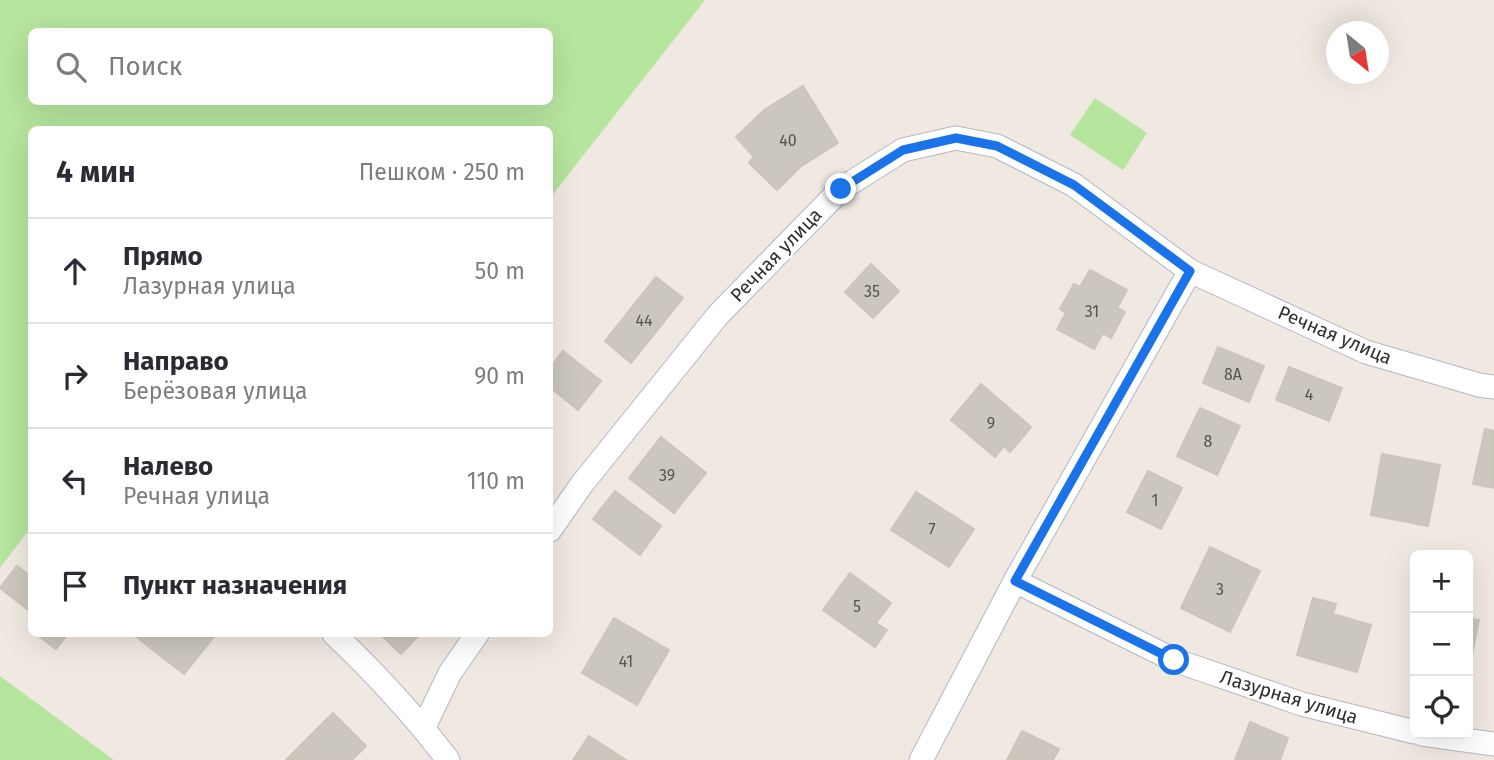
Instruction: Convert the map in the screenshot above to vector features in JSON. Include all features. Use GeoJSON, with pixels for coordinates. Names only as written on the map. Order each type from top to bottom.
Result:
{"type":"FeatureCollection","features":[{"type":"Feature","properties":{"kind":"street","name":"Речная улица"},"geometry":{"type":"LineString","coordinates":[[553,526],[582,484],[718,315],[841,189],[903,150],[956,138],[997,146],[1074,185],[1190,271],[1366,352],[1494,387]]}},
{"type":"Feature","properties":{"kind":"street"},"geometry":{"type":"LineString","coordinates":[[921,760],[1015,581],[1190,271]]}},
{"type":"Feature","properties":{"kind":"street","name":"Лазурная улица"},"geometry":{"type":"LineString","coordinates":[[1015,581],[1174,660],[1301,704],[1410,731]]}},
{"type":"Feature","properties":{"kind":"street"},"geometry":{"type":"LineString","coordinates":[[337,637],[424,727],[448,760]]}},
{"type":"Feature","properties":{"kind":"street"},"geometry":{"type":"LineString","coordinates":[[424,727],[450,673],[475,637]]}},
{"type":"Feature","properties":{"kind":"street"},"geometry":{"type":"LineString","coordinates":[[1458,739],[1494,744]]}},
{"type":"Feature","properties":{"kind":"green space"},"geometry":{"type":"Polygon","coordinates":[[[0,0],[705,0],[553,194],[553,126],[28,126],[28,531],[0,568],[0,0]]]}},
{"type":"Feature","properties":{"kind":"green space"},"geometry":{"type":"Polygon","coordinates":[[[1095,98],[1147,133],[1123,170],[1070,135],[1095,98]]]}},
{"type":"Feature","properties":{"kind":"green space"},"geometry":{"type":"Polygon","coordinates":[[[0,676],[114,760],[0,760],[0,676]]]}},
{"type":"Feature","properties":{"kind":"building"},"geometry":{"type":"Polygon","coordinates":[[[803,86],[838,143],[800,167],[777,190],[749,163],[754,157],[736,137],[764,110],[803,86]]]}},
{"type":"Feature","properties":{"kind":"building"},"geometry":{"type":"Polygon","coordinates":[[[871,264],[899,291],[873,318],[845,292],[871,264]]]}},
{"type":"Feature","properties":{"kind":"building"},"geometry":{"type":"Polygon","coordinates":[[[1090,270],[1127,290],[1117,308],[1125,312],[1111,338],[1103,333],[1094,349],[1057,329],[1066,313],[1060,309],[1074,284],[1080,287],[1090,270]]]}},
{"type":"Feature","properties":{"kind":"building"},"geometry":{"type":"Polygon","coordinates":[[[656,277],[683,298],[631,363],[605,341],[656,277]]]}},
{"type":"Feature","properties":{"kind":"building"},"geometry":{"type":"Polygon","coordinates":[[[1218,347],[1264,366],[1249,402],[1203,383],[1218,347]]]}},
{"type":"Feature","properties":{"kind":"building"},"geometry":{"type":"Polygon","coordinates":[[[563,351],[601,381],[578,410],[553,389],[553,364],[563,351]]]}},
{"type":"Feature","properties":{"kind":"building"},"geometry":{"type":"Polygon","coordinates":[[[1289,367],[1342,388],[1329,421],[1276,400],[1289,367]]]}},
{"type":"Feature","properties":{"kind":"building"},"geometry":{"type":"Polygon","coordinates":[[[981,384],[1031,427],[1010,452],[1004,446],[995,457],[951,420],[981,384]]]}},
{"type":"Feature","properties":{"kind":"building"},"geometry":{"type":"Polygon","coordinates":[[[1200,408],[1240,426],[1217,475],[1177,456],[1200,408]]]}},
{"type":"Feature","properties":{"kind":"building"},"geometry":{"type":"Polygon","coordinates":[[[1485,429],[1494,431],[1494,488],[1473,484],[1485,429]]]}},
{"type":"Feature","properties":{"kind":"building"},"geometry":{"type":"Polygon","coordinates":[[[661,437],[706,473],[674,513],[629,478],[661,437]]]}},
{"type":"Feature","properties":{"kind":"building"},"geometry":{"type":"Polygon","coordinates":[[[1382,454],[1440,465],[1428,526],[1371,515],[1382,454]]]}},
{"type":"Feature","properties":{"kind":"building"},"geometry":{"type":"Polygon","coordinates":[[[1148,471],[1182,488],[1161,529],[1127,512],[1148,471]]]}},
{"type":"Feature","properties":{"kind":"building"},"geometry":{"type":"Polygon","coordinates":[[[615,491],[661,526],[640,555],[593,519],[615,491]]]}},
{"type":"Feature","properties":{"kind":"building"},"geometry":{"type":"Polygon","coordinates":[[[916,492],[974,529],[949,567],[891,530],[916,492]]]}},
{"type":"Feature","properties":{"kind":"building"},"geometry":{"type":"Polygon","coordinates":[[[1210,547],[1260,571],[1230,632],[1181,608],[1210,547]]]}},
{"type":"Feature","properties":{"kind":"building"},"geometry":{"type":"Polygon","coordinates":[[[17,566],[28,574],[28,610],[0,588],[17,566]]]}},
{"type":"Feature","properties":{"kind":"building"},"geometry":{"type":"Polygon","coordinates":[[[850,573],[891,603],[876,623],[887,630],[875,647],[823,610],[850,573]]]}},
{"type":"Feature","properties":{"kind":"building"},"geometry":{"type":"Polygon","coordinates":[[[1313,598],[1336,604],[1333,614],[1371,625],[1357,672],[1297,655],[1313,598]]]}},
{"type":"Feature","properties":{"kind":"building"},"geometry":{"type":"Polygon","coordinates":[[[614,618],[669,650],[637,705],[582,673],[614,618]]]}},
{"type":"Feature","properties":{"kind":"building"},"geometry":{"type":"Polygon","coordinates":[[[1473,619],[1479,620],[1473,650],[1473,619]]]}},
{"type":"Feature","properties":{"kind":"building"},"geometry":{"type":"Polygon","coordinates":[[[40,637],[66,637],[56,649],[40,637]]]}},
{"type":"Feature","properties":{"kind":"building"},"geometry":{"type":"Polygon","coordinates":[[[137,637],[214,637],[184,674],[137,637]]]}},
{"type":"Feature","properties":{"kind":"building"},"geometry":{"type":"Polygon","coordinates":[[[383,637],[417,637],[401,654],[383,637]]]}},
{"type":"Feature","properties":{"kind":"building"},"geometry":{"type":"Polygon","coordinates":[[[333,713],[366,746],[352,760],[286,760],[333,713]]]}},
{"type":"Feature","properties":{"kind":"building"},"geometry":{"type":"Polygon","coordinates":[[[1250,722],[1288,738],[1280,760],[1235,760],[1250,722]]]}},
{"type":"Feature","properties":{"kind":"building"},"geometry":{"type":"Polygon","coordinates":[[[1022,731],[1059,749],[1053,760],[1007,760],[1022,731]]]}},
{"type":"Feature","properties":{"kind":"building"},"geometry":{"type":"Polygon","coordinates":[[[589,736],[626,760],[573,760],[589,736]]]}},
{"type":"Feature","properties":{"kind":"route"},"geometry":{"type":"LineString","coordinates":[[841,189],[903,150],[956,138],[997,146],[1074,185],[1190,271],[1015,581],[1174,660]]}}]}
